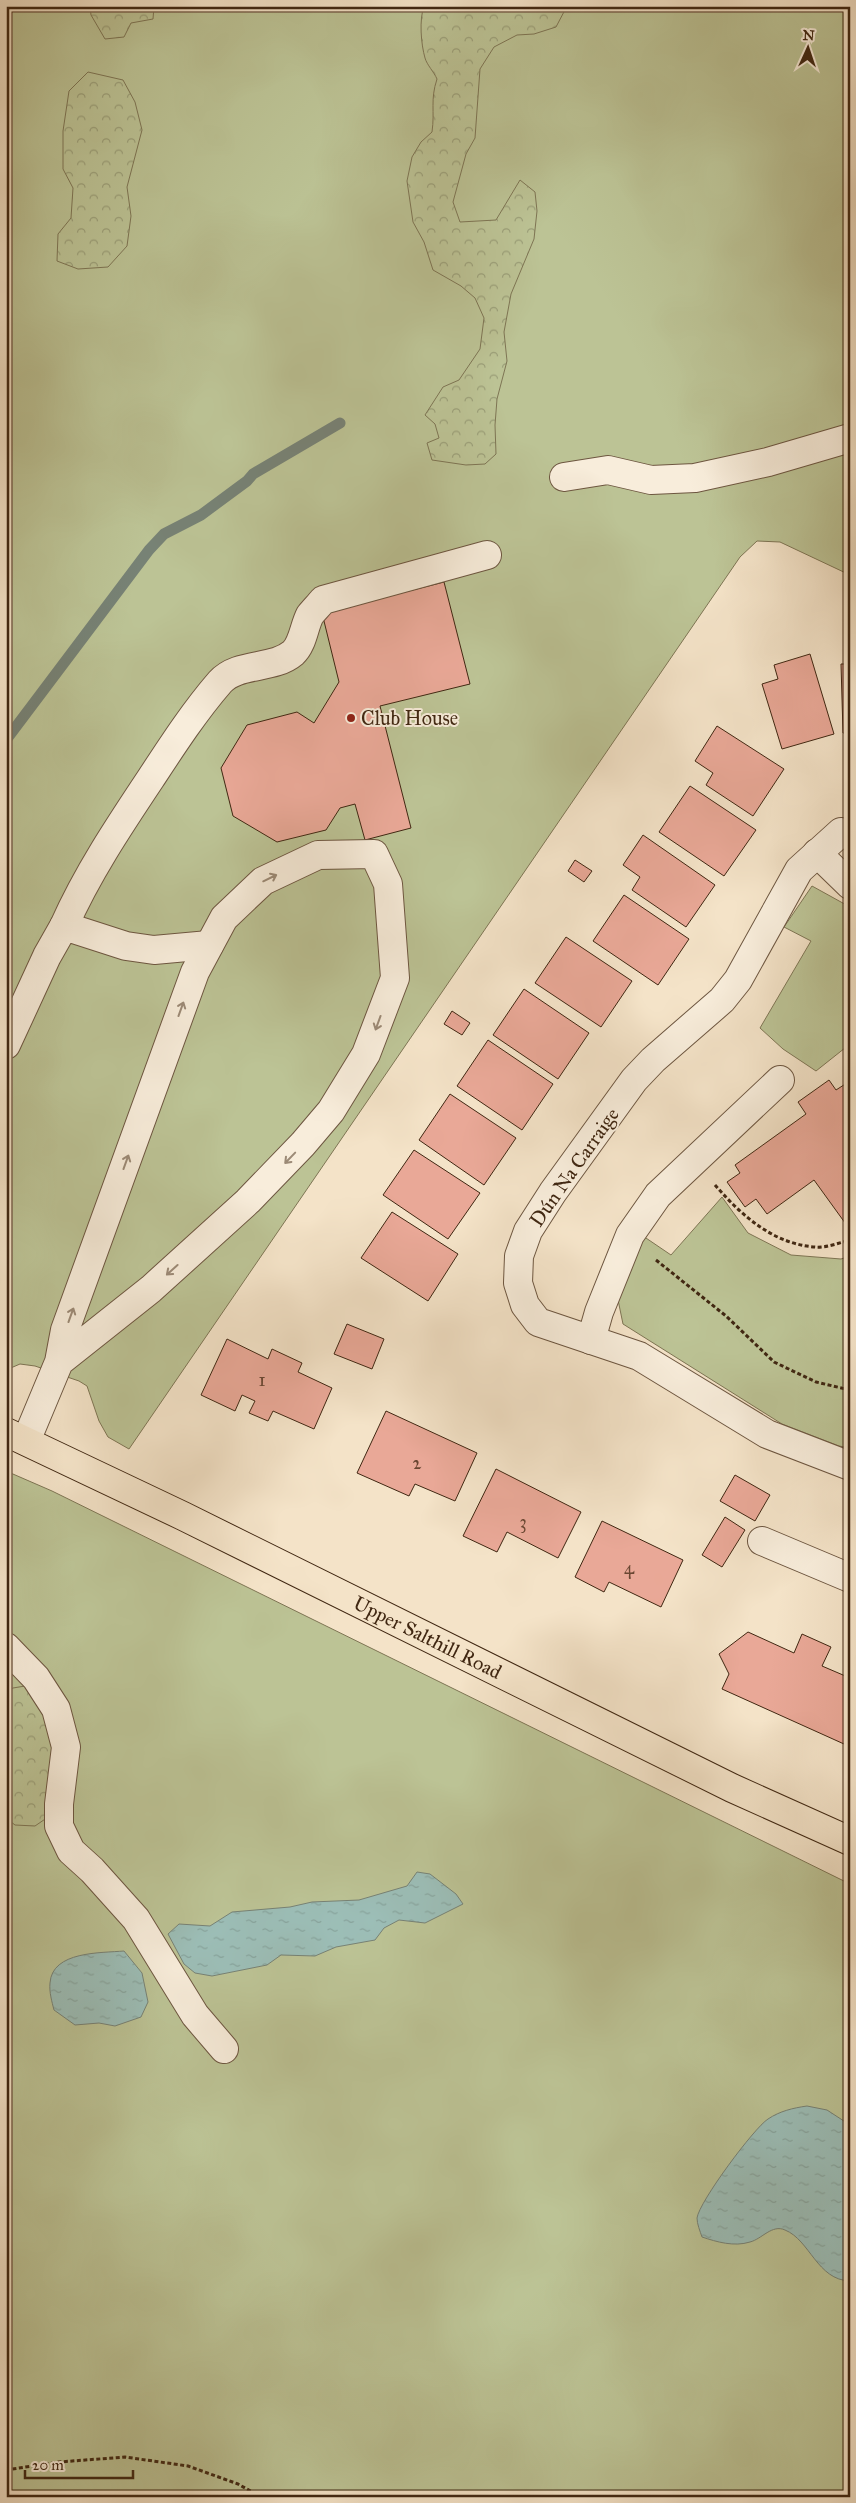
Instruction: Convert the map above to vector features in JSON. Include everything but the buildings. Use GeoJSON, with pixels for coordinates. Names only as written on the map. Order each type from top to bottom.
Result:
{"type":"FeatureCollection","features":[{"type":"Feature","properties":{"kind":"main road","name":"Upper Salthill Road"},"geometry":{"type":"LineString","coordinates":[[16,1436],[732,1788],[850,1841]]}},
{"type":"Feature","properties":{"kind":"street"},"geometry":{"type":"LineString","coordinates":[[564,477],[608,470],[651,480],[695,478],[768,462],[850,438]]}},
{"type":"Feature","properties":{"kind":"street"},"geometry":{"type":"LineString","coordinates":[[6,1045],[46,956],[64,926],[77,896],[182,731],[221,680],[235,672],[265,664],[294,652],[299,645],[311,614],[323,600],[488,555]]}},
{"type":"Feature","properties":{"kind":"street","name":"Dún Na Carraige"},"geometry":{"type":"LineString","coordinates":[[841,832],[799,870],[738,980],[722,1000],[652,1060],[634,1080],[553,1192],[528,1231],[519,1256],[518,1283],[525,1305],[538,1322],[639,1356],[767,1434],[850,1466]]}},
{"type":"Feature","properties":{"kind":"street"},"geometry":{"type":"LineString","coordinates":[[818,853],[850,884]]}},
{"type":"Feature","properties":{"kind":"street"},"geometry":{"type":"LineString","coordinates":[[16,1436],[59,1362],[65,1330],[195,972],[224,918],[263,881],[318,855],[374,854],[388,884],[395,978],[366,1054],[331,1111],[303,1144],[248,1201],[151,1289],[59,1362]]}},
{"type":"Feature","properties":{"kind":"street"},"geometry":{"type":"LineString","coordinates":[[64,926],[126,946],[154,950],[209,945]]}},
{"type":"Feature","properties":{"kind":"street"},"geometry":{"type":"LineString","coordinates":[[591,1340],[599,1312],[630,1236],[658,1196],[780,1080]]}},
{"type":"Feature","properties":{"kind":"street"},"geometry":{"type":"LineString","coordinates":[[762,1541],[850,1578]]}},
{"type":"Feature","properties":{"kind":"street"},"geometry":{"type":"LineString","coordinates":[[6,1647],[36,1678],[56,1709],[66,1747],[59,1804],[59,1826],[71,1851],[92,1870],[136,1919],[195,2015],[224,2049]]}},
{"type":"Feature","properties":{"kind":"path"},"geometry":{"type":"LineString","coordinates":[[694,1162],[736,1209],[763,1230],[789,1241],[816,1248],[850,1240]]}},
{"type":"Feature","properties":{"kind":"path"},"geometry":{"type":"LineString","coordinates":[[630,1236],[664,1267],[726,1316],[774,1362],[816,1382],[850,1390]]}},
{"type":"Feature","properties":{"kind":"path"},"geometry":{"type":"LineString","coordinates":[[6,2470],[59,2462],[126,2458],[188,2466],[238,2484],[261,2497]]}},
{"type":"Feature","properties":{"kind":"green space"},"geometry":{"type":"Polygon","coordinates":[[[6,6],[850,6],[850,575],[780,542],[757,541],[740,557],[129,1449],[108,1437],[99,1421],[87,1386],[79,1381],[35,1366],[20,1364],[6,1370],[6,6]]]}},
{"type":"Feature","properties":{"kind":"green space"},"geometry":{"type":"Polygon","coordinates":[[[90,6],[154,6],[153,19],[131,23],[124,37],[105,39],[91,15],[90,6]]]}},
{"type":"Feature","properties":{"kind":"green space"},"geometry":{"type":"Polygon","coordinates":[[[424,6],[567,6],[556,27],[534,34],[517,35],[494,47],[480,69],[475,138],[466,154],[453,202],[460,222],[496,220],[520,180],[535,192],[537,211],[534,239],[511,294],[504,332],[507,361],[497,399],[495,425],[496,454],[485,464],[466,465],[432,460],[427,443],[439,438],[435,424],[425,415],[443,387],[459,380],[480,349],[484,318],[475,298],[461,286],[433,270],[424,242],[413,222],[407,181],[412,157],[421,142],[432,132],[434,93],[437,79],[426,61],[422,46],[421,25],[424,6]]]}},
{"type":"Feature","properties":{"kind":"green space"},"geometry":{"type":"Polygon","coordinates":[[[88,72],[123,80],[135,102],[142,130],[127,187],[131,216],[127,246],[108,267],[78,269],[57,261],[58,234],[71,218],[73,188],[63,169],[63,131],[69,91],[88,72]]]}},
{"type":"Feature","properties":{"kind":"green space"},"geometry":{"type":"Polygon","coordinates":[[[812,886],[850,907],[850,1044],[816,1071],[783,1049],[760,1028],[811,941],[784,927],[812,886]]]}},
{"type":"Feature","properties":{"kind":"green space"},"geometry":{"type":"Polygon","coordinates":[[[722,1197],[748,1233],[791,1255],[841,1259],[850,1256],[850,1448],[839,1446],[782,1424],[623,1324],[617,1295],[643,1236],[671,1255],[722,1197]]]}},
{"type":"Feature","properties":{"kind":"green space"},"geometry":{"type":"Polygon","coordinates":[[[6,1471],[52,1491],[850,1884],[850,2497],[6,2497],[6,1471]]]}},
{"type":"Feature","properties":{"kind":"green space"},"geometry":{"type":"Polygon","coordinates":[[[31,1685],[57,1746],[51,1815],[35,1826],[15,1825],[6,1818],[11,1787],[6,1776],[6,1692],[13,1688],[31,1685]]]}},
{"type":"Feature","properties":{"kind":"water"},"geometry":{"type":"Polygon","coordinates":[[[417,1872],[430,1874],[456,1894],[463,1904],[425,1923],[399,1920],[384,1928],[375,1940],[336,1947],[315,1956],[281,1955],[267,1965],[212,1976],[195,1973],[184,1964],[168,1934],[179,1924],[210,1926],[232,1912],[290,1907],[312,1902],[359,1900],[407,1886],[417,1872]]]}},
{"type":"Feature","properties":{"kind":"water"},"geometry":{"type":"Polygon","coordinates":[[[124,1951],[142,1973],[148,2002],[141,2017],[115,2026],[99,2023],[75,2025],[54,2010],[50,1983],[53,1973],[59,1965],[68,1959],[79,1956],[124,1951]]]}},
{"type":"Feature","properties":{"kind":"water"},"geometry":{"type":"Polygon","coordinates":[[[807,2106],[827,2110],[850,2125],[850,2281],[839,2279],[829,2274],[794,2235],[785,2230],[771,2230],[750,2242],[732,2244],[702,2237],[698,2225],[697,2218],[707,2197],[728,2166],[761,2125],[782,2112],[807,2106]]]}},
{"type":"Feature","properties":{"kind":"waterway"},"geometry":{"type":"LineString","coordinates":[[6,740],[149,550],[164,534],[201,515],[247,481],[253,474],[340,423]]}},
{"type":"Feature","properties":{"kind":"place","name":"Club House"},"geometry":{"type":"Point","coordinates":[351,718]}}]}
